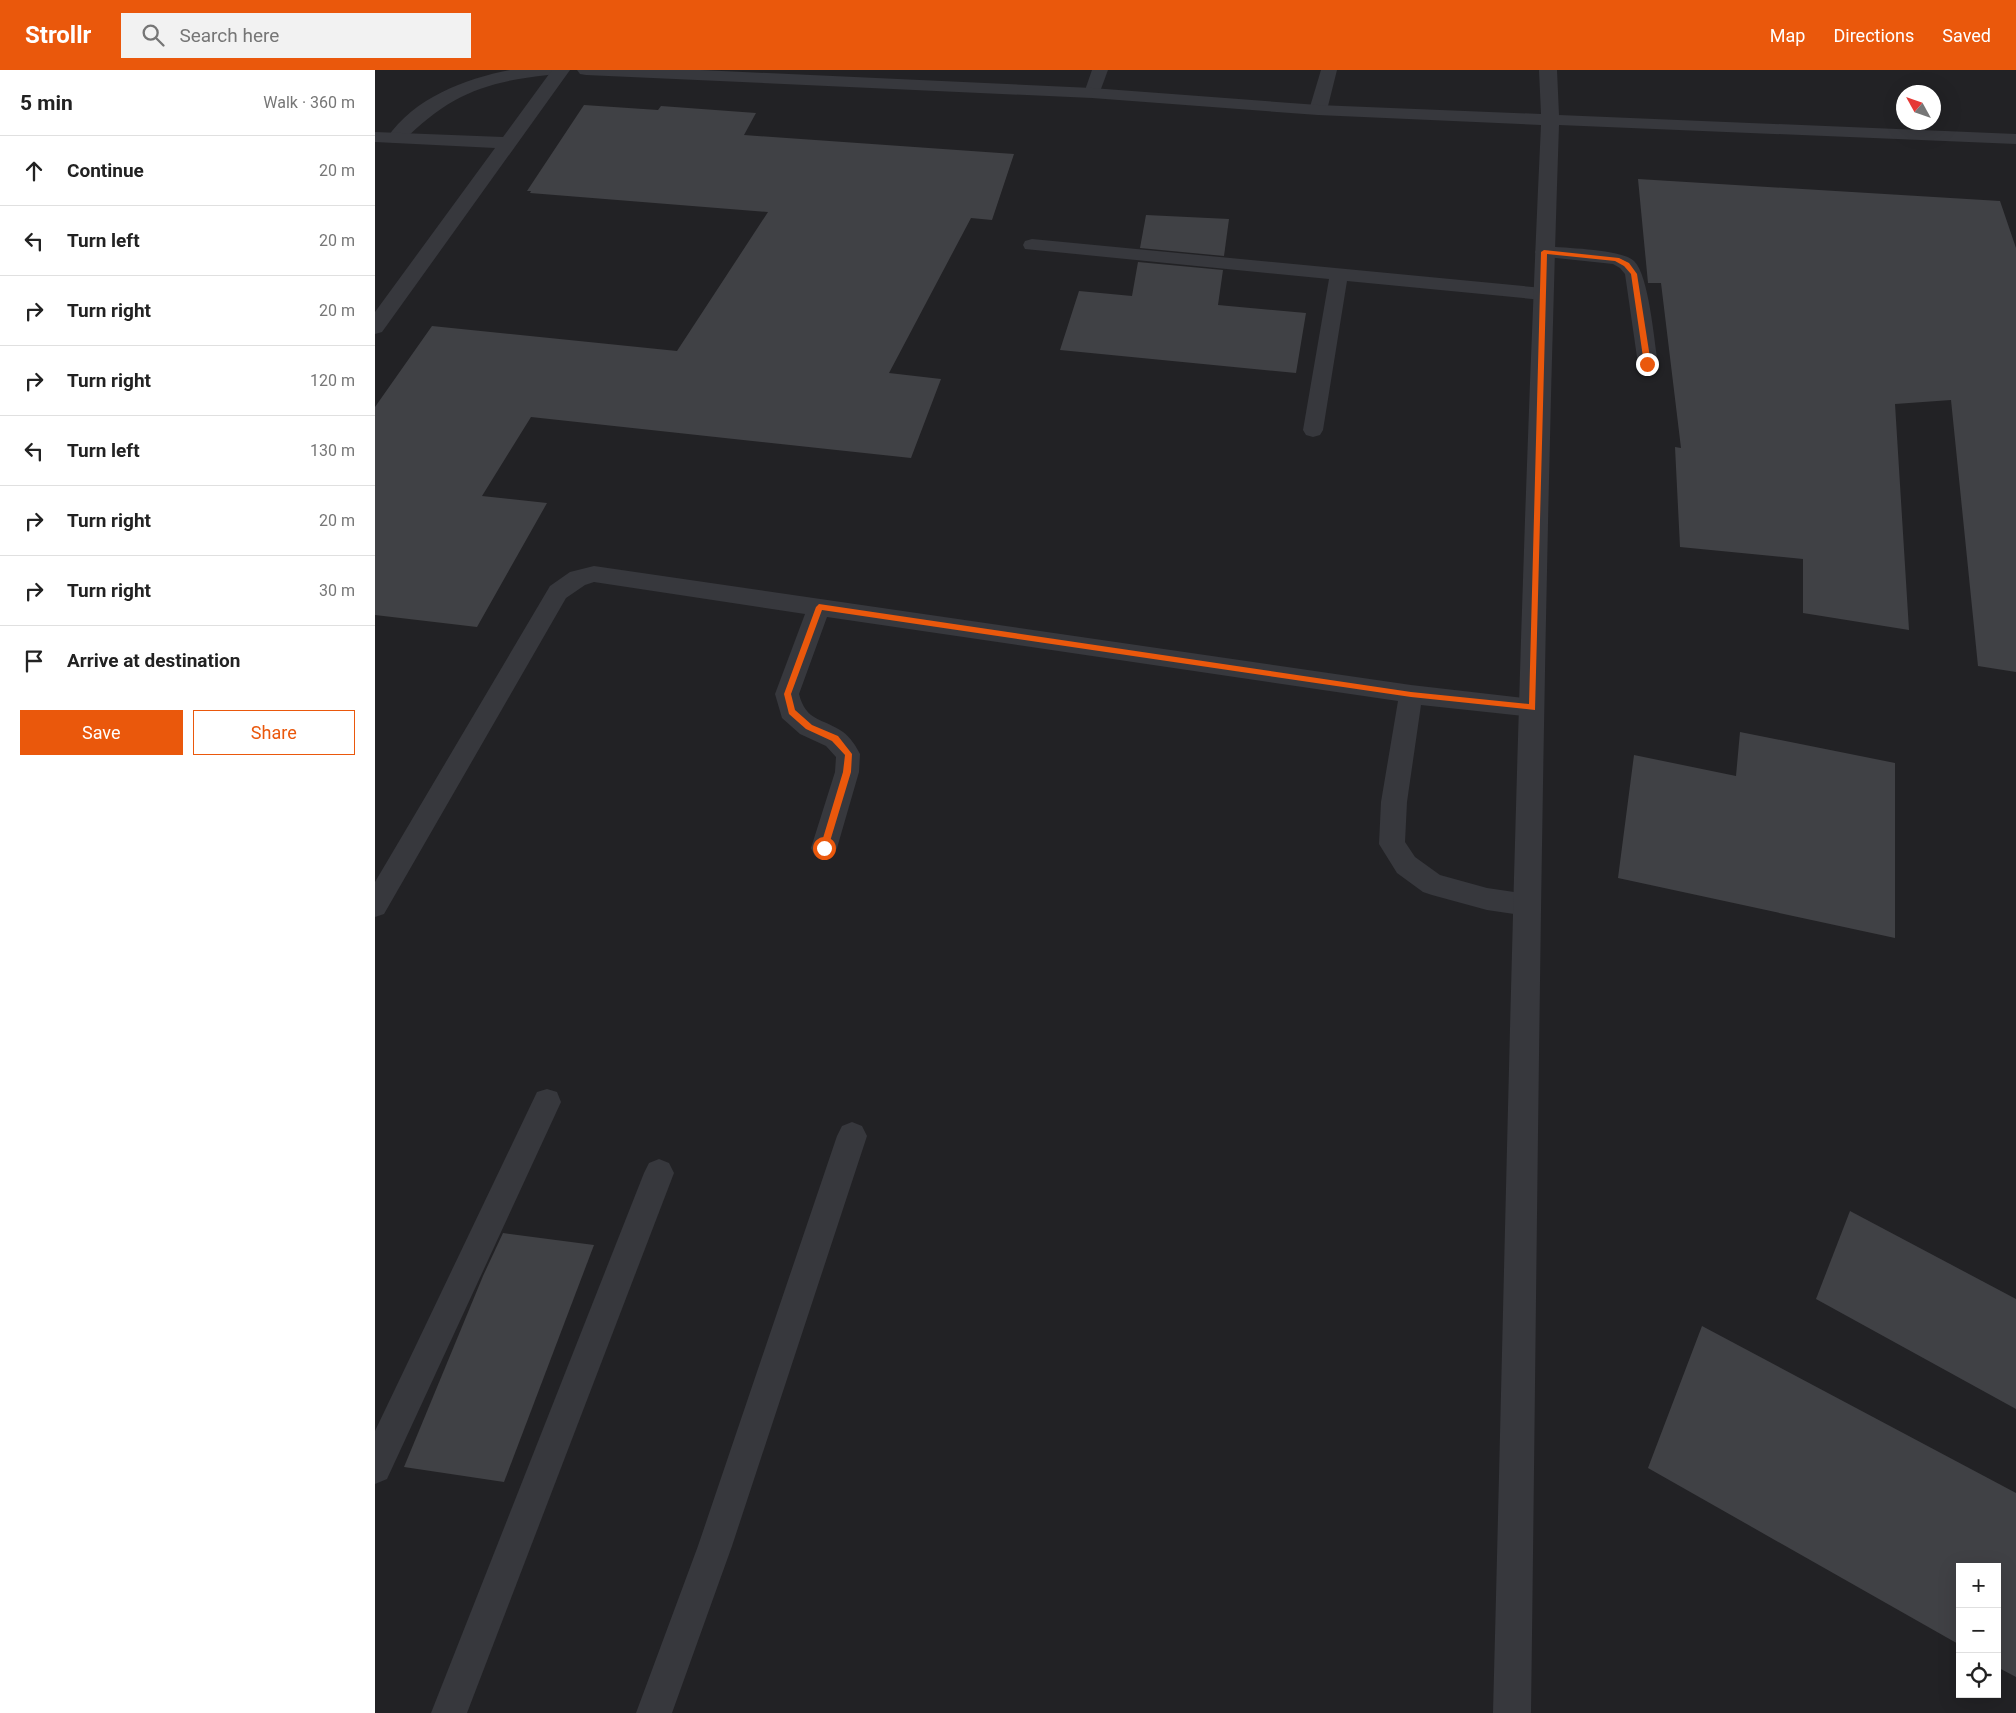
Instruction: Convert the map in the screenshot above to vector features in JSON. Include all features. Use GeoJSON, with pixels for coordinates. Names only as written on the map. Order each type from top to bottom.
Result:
{"type":"FeatureCollection","features":[{"type":"Feature","properties":{"kind":"street"},"geometry":{"type":"LineString","coordinates":[[396,138],[429,108],[483,80],[514,73],[548,70]]}},
{"type":"Feature","properties":{"kind":"street"},"geometry":{"type":"LineString","coordinates":[[375,327],[561,70]]}},
{"type":"Feature","properties":{"kind":"street"},"geometry":{"type":"LineString","coordinates":[[586,70],[1092,93],[1318,110],[2016,139]]}},
{"type":"Feature","properties":{"kind":"street"},"geometry":{"type":"LineString","coordinates":[[1513,1713],[1532,708],[1544,252],[1550,119],[1548,70]]}},
{"type":"Feature","properties":{"kind":"street"},"geometry":{"type":"LineString","coordinates":[[375,137],[509,143]]}},
{"type":"Feature","properties":{"kind":"lane"},"geometry":{"type":"LineString","coordinates":[[1092,93],[1100,70]]}},
{"type":"Feature","properties":{"kind":"lane"},"geometry":{"type":"LineString","coordinates":[[1318,110],[1329,70]]}},
{"type":"Feature","properties":{"kind":"lane"},"geometry":{"type":"LineString","coordinates":[[1032,245],[1543,294]]}},
{"type":"Feature","properties":{"kind":"lane"},"geometry":{"type":"LineString","coordinates":[[1544,252],[1617,259],[1627,264],[1634,274],[1647,364]]}},
{"type":"Feature","properties":{"kind":"lane"},"geometry":{"type":"LineString","coordinates":[[1313,430],[1339,275]]}},
{"type":"Feature","properties":{"kind":"lane"},"geometry":{"type":"LineString","coordinates":[[375,906],[558,592],[578,578],[594,574],[1411,694],[1532,708]]}},
{"type":"Feature","properties":{"kind":"lane"},"geometry":{"type":"LineString","coordinates":[[819,607],[787,694],[791,712],[809,727],[835,739],[849,754],[847,772],[824,848]]}},
{"type":"Feature","properties":{"kind":"lane"},"geometry":{"type":"LineString","coordinates":[[1411,694],[1394,802],[1392,844],[1406,865],[1432,884],[1487,899],[1528,905]]}},
{"type":"Feature","properties":{"kind":"lane"},"geometry":{"type":"LineString","coordinates":[[375,1467],[547,1102]]}},
{"type":"Feature","properties":{"kind":"lane"},"geometry":{"type":"LineString","coordinates":[[654,1713],[715,1546],[808,1264],[853,1136]]}},
{"type":"Feature","properties":{"kind":"lane"},"geometry":{"type":"LineString","coordinates":[[449,1713],[659,1173]]}},
{"type":"Feature","properties":{"kind":"shaded area"},"geometry":{"type":"Polygon","coordinates":[[[375,70],[2016,70],[2016,1713],[375,1713],[375,70]]]}},
{"type":"Feature","properties":{"kind":"building"},"geometry":{"type":"Polygon","coordinates":[[[584,105],[658,110],[661,106],[756,113],[744,135],[1014,154],[992,220],[971,218],[889,373],[941,379],[911,458],[531,417],[482,496],[547,503],[477,627],[375,615],[375,407],[432,326],[677,351],[768,212],[530,193],[531,191],[527,191],[584,105]]]}},
{"type":"Feature","properties":{"kind":"building"},"geometry":{"type":"Polygon","coordinates":[[[1638,179],[2000,201],[2016,248],[2016,672],[1978,666],[1951,400],[1895,404],[1909,630],[1803,613],[1803,559],[1680,547],[1675,447],[1681,448],[1661,283],[1648,283],[1638,179]]]}},
{"type":"Feature","properties":{"kind":"building"},"geometry":{"type":"Polygon","coordinates":[[[1146,215],[1229,219],[1224,256],[1140,248],[1146,215]]]}},
{"type":"Feature","properties":{"kind":"building"},"geometry":{"type":"Polygon","coordinates":[[[1138,262],[1223,270],[1218,305],[1306,313],[1296,373],[1060,350],[1079,291],[1132,296],[1138,262]]]}},
{"type":"Feature","properties":{"kind":"building"},"geometry":{"type":"Polygon","coordinates":[[[1740,732],[1895,763],[1895,938],[1618,878],[1634,755],[1736,776],[1740,732]]]}},
{"type":"Feature","properties":{"kind":"building"},"geometry":{"type":"Polygon","coordinates":[[[1850,1211],[2016,1299],[2016,1409],[1816,1299],[1850,1211]]]}},
{"type":"Feature","properties":{"kind":"building"},"geometry":{"type":"Polygon","coordinates":[[[503,1233],[594,1245],[504,1482],[404,1467],[483,1276],[503,1233]]]}},
{"type":"Feature","properties":{"kind":"building"},"geometry":{"type":"Polygon","coordinates":[[[1702,1326],[2016,1493],[2016,1677],[2001,1669],[2001,1563],[1956,1563],[1956,1643],[1648,1468],[1702,1326]]]}},
{"type":"Feature","properties":{"kind":"route"},"geometry":{"type":"LineString","coordinates":[[824,848],[847,772],[849,754],[835,739],[809,727],[791,712],[787,694],[819,607],[1411,694],[1532,708],[1544,252],[1617,259],[1627,264],[1634,274],[1647,364]]}}]}
